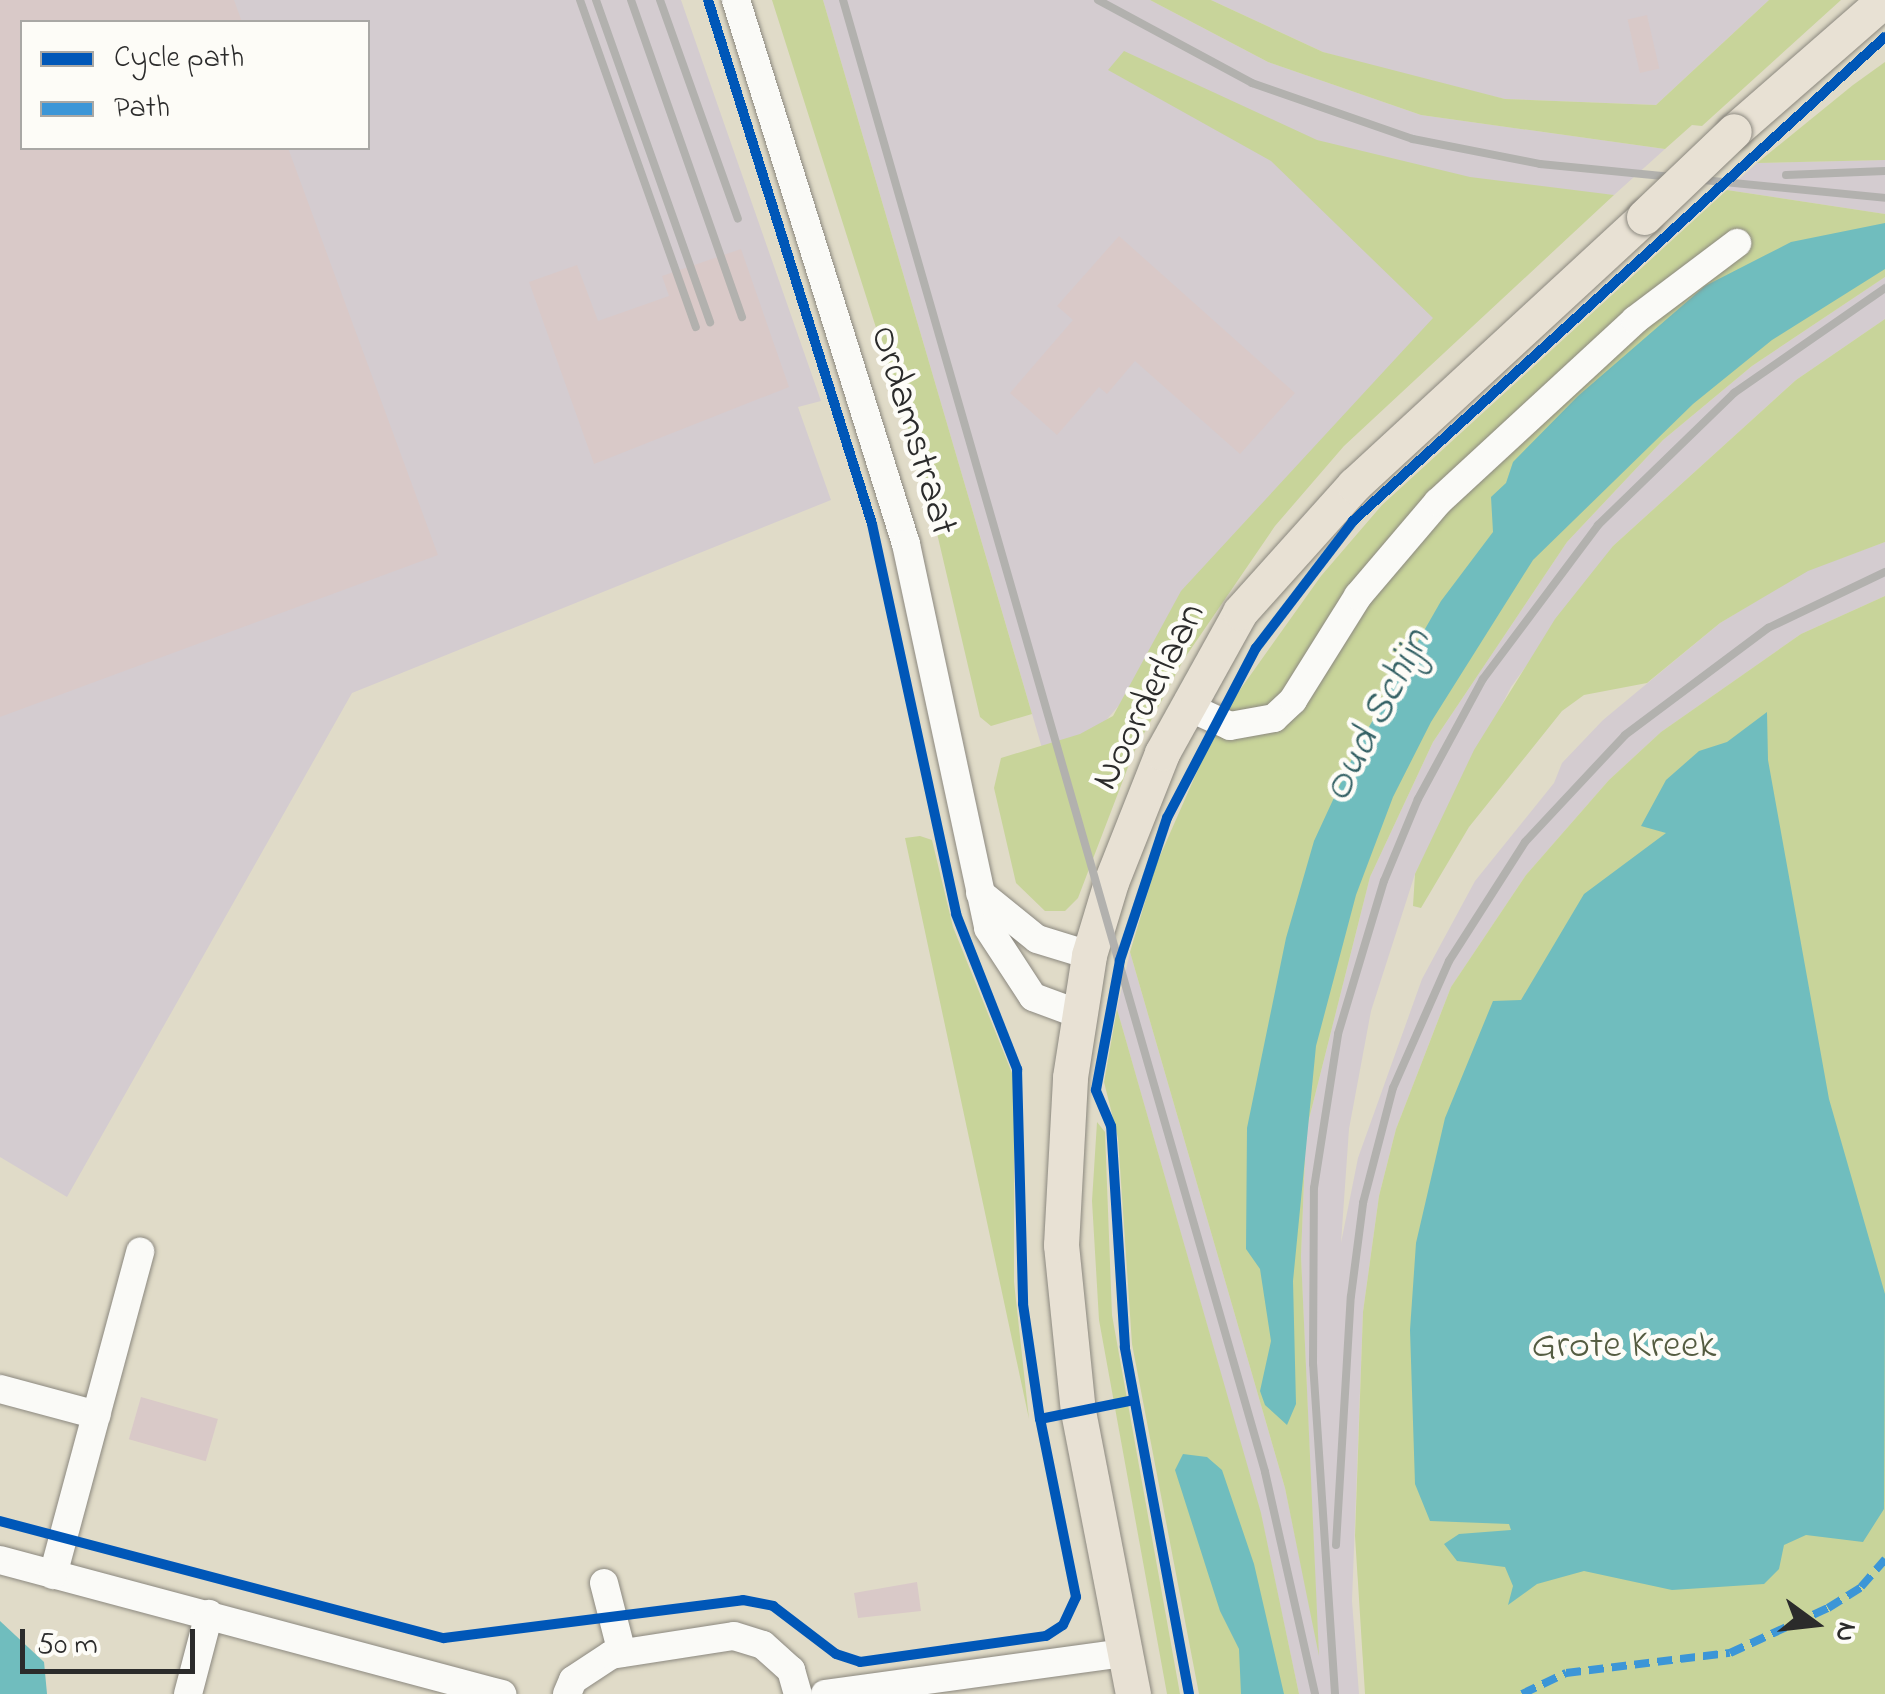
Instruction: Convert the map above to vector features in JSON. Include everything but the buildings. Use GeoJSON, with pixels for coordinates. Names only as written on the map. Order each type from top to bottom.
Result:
{"type":"FeatureCollection","features":[{"type":"Feature","properties":{"kind":"main road","name":"Noorderlaan"},"geometry":{"type":"LineString","coordinates":[[1132,1694],[1063,1297],[1062,1169],[1089,955],[1126,838],[1186,706],[1240,612],[1354,485],[1734,131],[1884,0]]}},
{"type":"Feature","properties":{"kind":"street","name":"Ordamstraat"},"geometry":{"type":"LineString","coordinates":[[736,0],[906,544],[988,928],[1016,978],[1033,997],[1079,1014]]}},
{"type":"Feature","properties":{"kind":"street"},"geometry":{"type":"LineString","coordinates":[[1186,706],[1230,726],[1274,718],[1293,700],[1358,596],[1438,502],[1635,320],[1738,244]]}},
{"type":"Feature","properties":{"kind":"street"},"geometry":{"type":"LineString","coordinates":[[980,893],[1037,939],[1089,955]]}},
{"type":"Feature","properties":{"kind":"street"},"geometry":{"type":"LineString","coordinates":[[53,1575],[140,1252]]}},
{"type":"Feature","properties":{"kind":"street"},"geometry":{"type":"LineString","coordinates":[[0,1390],[97,1416]]}},
{"type":"Feature","properties":{"kind":"street"},"geometry":{"type":"LineString","coordinates":[[0,1560],[502,1694]]}},
{"type":"Feature","properties":{"kind":"street"},"geometry":{"type":"LineString","coordinates":[[604,1584],[622,1653]]}},
{"type":"Feature","properties":{"kind":"street"},"geometry":{"type":"LineString","coordinates":[[188,1694],[208,1614]]}},
{"type":"Feature","properties":{"kind":"street"},"geometry":{"type":"LineString","coordinates":[[567,1694],[573,1680],[622,1653],[734,1636],[762,1646],[791,1670],[798,1694]]}},
{"type":"Feature","properties":{"kind":"street"},"geometry":{"type":"LineString","coordinates":[[825,1694],[1124,1653]]}},
{"type":"Feature","properties":{"kind":"shaded area"},"geometry":{"type":"Polygon","coordinates":[[[0,0],[681,0],[821,401],[798,407],[831,500],[352,693],[67,1197],[0,1157],[0,0]]]}},
{"type":"Feature","properties":{"kind":"shaded area"},"geometry":{"type":"Polygon","coordinates":[[[823,0],[1150,0],[1268,62],[1421,115],[1665,149],[1614,195],[1557,192],[1103,724],[1073,854],[823,0]]]}},
{"type":"Feature","properties":{"kind":"shaded area"},"geometry":{"type":"Polygon","coordinates":[[[1211,0],[1769,0],[1656,105],[1505,99],[1410,77],[1323,52],[1211,0]]]}},
{"type":"Feature","properties":{"kind":"shaded area"},"geometry":{"type":"Polygon","coordinates":[[[1885,160],[1885,214],[1727,190],[1757,163],[1885,160]]]}},
{"type":"Feature","properties":{"kind":"shaded area"},"geometry":{"type":"Polygon","coordinates":[[[1885,277],[1885,319],[1796,380],[1613,546],[1511,687],[1415,874],[1371,1011],[1349,1129],[1341,1243],[1358,1158],[1422,979],[1475,881],[1554,783],[1562,763],[1603,720],[1720,623],[1808,570],[1885,542],[1885,596],[1801,634],[1661,732],[1609,780],[1526,875],[1451,987],[1396,1129],[1379,1196],[1363,1312],[1352,1601],[1359,1694],[1299,1694],[1261,1515],[1117,1009],[1130,952],[1285,1488],[1318,1646],[1301,1256],[1306,1131],[1370,877],[1433,742],[1567,542],[1663,440],[1752,366],[1885,277]]]}},
{"type":"Feature","properties":{"kind":"green space"},"geometry":{"type":"Polygon","coordinates":[[[772,0],[823,0],[1032,714],[991,726],[980,717],[925,482],[772,0]]]}},
{"type":"Feature","properties":{"kind":"green space"},"geometry":{"type":"Polygon","coordinates":[[[1150,0],[1211,0],[1323,52],[1505,99],[1656,105],[1769,0],[1841,0],[1702,126],[1692,125],[1665,149],[1421,115],[1268,62],[1150,0]]]}},
{"type":"Feature","properties":{"kind":"green space"},"geometry":{"type":"Polygon","coordinates":[[[1124,51],[1317,140],[1470,177],[1614,195],[1344,446],[1275,526],[1184,659],[1133,754],[1078,898],[1065,911],[1045,911],[1016,883],[994,788],[1001,758],[1080,734],[1113,716],[1181,591],[1433,318],[1271,161],[1108,70],[1124,51]]]}},
{"type":"Feature","properties":{"kind":"green space"},"geometry":{"type":"Polygon","coordinates":[[[1885,62],[1885,160],[1757,163],[1853,85],[1885,62]]]}},
{"type":"Feature","properties":{"kind":"green space"},"geometry":{"type":"Polygon","coordinates":[[[1727,190],[1885,214],[1885,277],[1752,366],[1663,440],[1567,542],[1433,742],[1370,877],[1306,1131],[1301,1256],[1319,1656],[1285,1488],[1130,952],[1156,865],[1222,715],[1321,576],[1382,505],[1727,190]]]}},
{"type":"Feature","properties":{"kind":"green space"},"geometry":{"type":"Polygon","coordinates":[[[1885,319],[1885,542],[1808,571],[1720,623],[1647,683],[1584,695],[1562,711],[1469,827],[1421,908],[1413,906],[1415,874],[1474,750],[1555,619],[1613,546],[1796,380],[1885,319]]]}},
{"type":"Feature","properties":{"kind":"green space","name":"Grote Kreek"},"geometry":{"type":"Polygon","coordinates":[[[1885,596],[1885,1694],[1365,1694],[1355,1536],[1363,1312],[1379,1196],[1396,1129],[1451,987],[1526,875],[1609,780],[1661,732],[1801,634],[1885,596]]]}},
{"type":"Feature","properties":{"kind":"green space"},"geometry":{"type":"Polygon","coordinates":[[[920,836],[932,840],[953,927],[1014,1078],[1014,1282],[1029,1419],[905,838],[920,836]]]}},
{"type":"Feature","properties":{"kind":"green space"},"geometry":{"type":"Polygon","coordinates":[[[1117,1009],[1261,1513],[1299,1694],[1199,1694],[1132,1344],[1118,1138],[1104,1082],[1117,1009]]]}},
{"type":"Feature","properties":{"kind":"green space"},"geometry":{"type":"Polygon","coordinates":[[[1097,1122],[1105,1132],[1112,1315],[1180,1694],[1167,1694],[1099,1320],[1092,1201],[1097,1122]]]}},
{"type":"Feature","properties":{"kind":"water","name":"Oud Schijn"},"geometry":{"type":"Polygon","coordinates":[[[1885,223],[1885,269],[1772,340],[1693,404],[1533,560],[1431,722],[1393,797],[1356,895],[1316,1046],[1293,1281],[1296,1404],[1287,1425],[1265,1405],[1260,1391],[1271,1341],[1260,1269],[1246,1249],[1247,1128],[1286,938],[1314,841],[1357,748],[1441,601],[1493,532],[1491,497],[1506,483],[1513,462],[1578,396],[1705,286],[1791,242],[1885,223]]]}},
{"type":"Feature","properties":{"kind":"water","name":"Grote Kreek"},"geometry":{"type":"Polygon","coordinates":[[[1767,712],[1768,760],[1829,1099],[1885,1294],[1884,1509],[1863,1542],[1806,1535],[1784,1545],[1779,1569],[1764,1584],[1672,1590],[1584,1571],[1537,1584],[1508,1605],[1513,1586],[1505,1567],[1457,1561],[1444,1544],[1459,1534],[1511,1530],[1509,1524],[1430,1521],[1415,1484],[1410,1330],[1416,1243],[1445,1118],[1493,1001],[1521,1000],[1584,894],[1666,833],[1641,826],[1666,780],[1699,751],[1727,742],[1767,712]]]}},
{"type":"Feature","properties":{"kind":"water"},"geometry":{"type":"Polygon","coordinates":[[[1183,1454],[1207,1457],[1222,1470],[1254,1564],[1284,1694],[1241,1694],[1239,1649],[1220,1611],[1175,1470],[1183,1454]]]}},
{"type":"Feature","properties":{"kind":"water"},"geometry":{"type":"Polygon","coordinates":[[[0,1621],[44,1662],[47,1694],[0,1694],[0,1621]]]}},
{"type":"Feature","properties":{"kind":"railway"},"geometry":{"type":"LineString","coordinates":[[580,0],[696,327]]}},
{"type":"Feature","properties":{"kind":"railway"},"geometry":{"type":"LineString","coordinates":[[596,0],[710,322]]}},
{"type":"Feature","properties":{"kind":"railway"},"geometry":{"type":"LineString","coordinates":[[631,0],[742,317]]}},
{"type":"Feature","properties":{"kind":"railway"},"geometry":{"type":"LineString","coordinates":[[660,0],[738,219]]}},
{"type":"Feature","properties":{"kind":"railway"},"geometry":{"type":"LineString","coordinates":[[843,0],[1265,1472],[1315,1694]]}},
{"type":"Feature","properties":{"kind":"railway"},"geometry":{"type":"LineString","coordinates":[[1098,0],[1252,83],[1413,139],[1540,164],[1885,198]]}},
{"type":"Feature","properties":{"kind":"railway"},"geometry":{"type":"LineString","coordinates":[[1786,175],[1885,171]]}},
{"type":"Feature","properties":{"kind":"railway"},"geometry":{"type":"LineString","coordinates":[[1335,1694],[1313,1364],[1314,1188],[1338,1034],[1384,881],[1418,799],[1483,679],[1598,525],[1734,393],[1885,288]]}},
{"type":"Feature","properties":{"kind":"railway"},"geometry":{"type":"LineString","coordinates":[[1336,1545],[1351,1296],[1363,1203],[1393,1088],[1449,961],[1525,842],[1625,735],[1768,628],[1885,572]]}},
{"type":"Feature","properties":{"kind":"marked path"},"geometry":{"type":"LineString","coordinates":[[1522,1694],[1566,1673],[1730,1653],[1828,1608],[1861,1587],[1885,1559]]}},
{"type":"Feature","properties":{"kind":"cycle path"},"geometry":{"type":"LineString","coordinates":[[708,0],[872,524],[956,914],[1017,1069],[1023,1304],[1040,1419]]}},
{"type":"Feature","properties":{"kind":"cycle path"},"geometry":{"type":"LineString","coordinates":[[1189,1694],[1125,1347],[1111,1126],[1096,1090],[1120,960],[1167,818],[1256,648],[1353,521],[1885,37]]}},
{"type":"Feature","properties":{"kind":"cycle path"},"geometry":{"type":"LineString","coordinates":[[0,1521],[444,1638],[743,1600],[773,1606],[836,1654],[860,1662],[1046,1636],[1063,1625],[1076,1597],[1040,1419],[1134,1400]]}}]}
